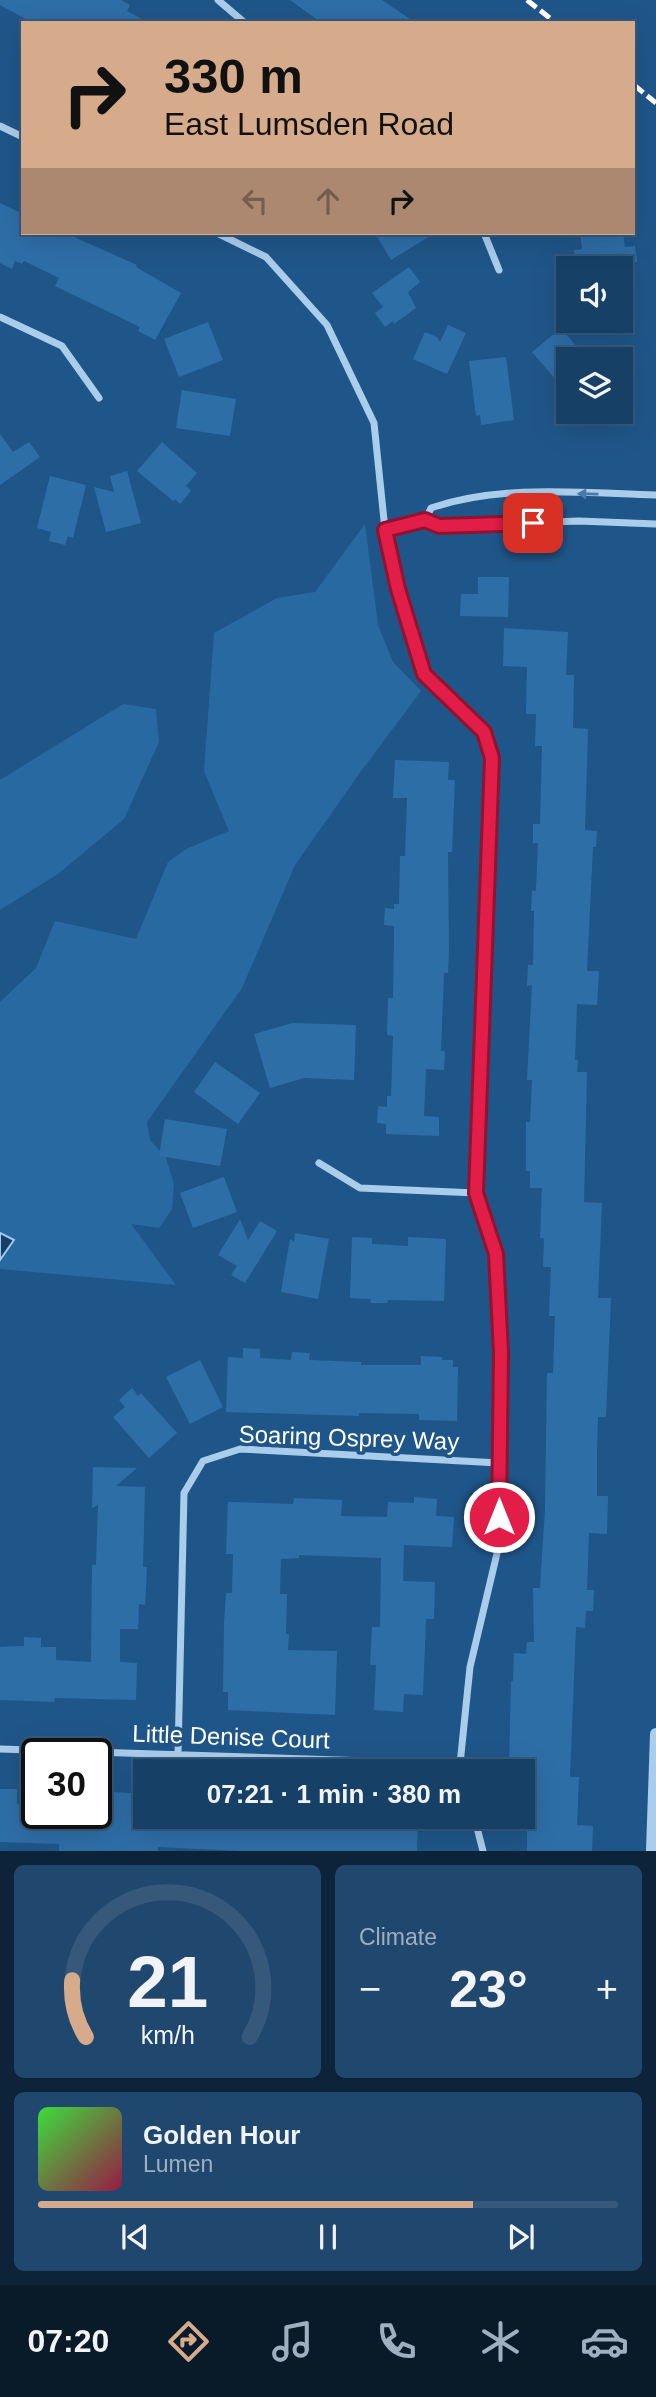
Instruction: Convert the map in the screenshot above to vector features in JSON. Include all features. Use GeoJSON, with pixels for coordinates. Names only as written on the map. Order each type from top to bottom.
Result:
{"type":"FeatureCollection","features":[{"type":"Feature","properties":{"kind":"street"},"geometry":{"type":"LineString","coordinates":[[218,0],[243,21]]}},
{"type":"Feature","properties":{"kind":"street"},"geometry":{"type":"LineString","coordinates":[[0,126],[21,136]]}},
{"type":"Feature","properties":{"kind":"street"},"geometry":{"type":"LineString","coordinates":[[221,235],[266,257],[327,325],[374,423],[385,530],[398,589],[424,674],[484,732],[492,758],[476,1193],[496,1254],[501,1353],[499,1545],[470,1667],[462,1759]]}},
{"type":"Feature","properties":{"kind":"street"},"geometry":{"type":"LineString","coordinates":[[485,235],[499,270]]}},
{"type":"Feature","properties":{"kind":"street"},"geometry":{"type":"LineString","coordinates":[[0,317],[62,346],[99,398]]}},
{"type":"Feature","properties":{"kind":"street"},"geometry":{"type":"LineString","coordinates":[[425,520],[431,508],[468,498],[546,493],[656,495]]}},
{"type":"Feature","properties":{"kind":"street"},"geometry":{"type":"LineString","coordinates":[[385,530],[425,520],[439,526],[579,521],[656,524]]}},
{"type":"Feature","properties":{"kind":"street"},"geometry":{"type":"LineString","coordinates":[[319,1163],[360,1188],[476,1193]]}},
{"type":"Feature","properties":{"kind":"street","name":"Soaring Osprey Way"},"geometry":{"type":"LineString","coordinates":[[178,1755],[184,1493],[203,1461],[240,1449],[499,1462]]}},
{"type":"Feature","properties":{"kind":"street"},"geometry":{"type":"LineString","coordinates":[[652,1851],[656,1734]]}},
{"type":"Feature","properties":{"kind":"street","name":"Little Denise Court"},"geometry":{"type":"LineString","coordinates":[[0,1749],[272,1759]]}},
{"type":"Feature","properties":{"kind":"street"},"geometry":{"type":"LineString","coordinates":[[477,1829],[483,1851]]}},
{"type":"Feature","properties":{"kind":"shaded area"},"geometry":{"type":"Polygon","coordinates":[[[365,524],[378,625],[393,662],[421,691],[295,865],[242,988],[147,1122],[150,1140],[166,1158],[174,1184],[172,1209],[159,1228],[131,1224],[176,1285],[0,1269],[0,1260],[14,1240],[0,1233],[0,1002],[36,968],[55,921],[136,939],[168,862],[186,849],[229,831],[204,771],[214,633],[277,598],[315,592],[365,524]]]}},
{"type":"Feature","properties":{"kind":"shaded area"},"geometry":{"type":"Polygon","coordinates":[[[123,704],[156,709],[159,742],[124,819],[58,874],[0,910],[0,780],[123,704]]]}},
{"type":"Feature","properties":{"kind":"shaded area"},"geometry":{"type":"Polygon","coordinates":[[[0,1233],[14,1240],[0,1260],[0,1233]]]}},
{"type":"Feature","properties":{"kind":"building"},"geometry":{"type":"Polygon","coordinates":[[[0,0],[121,0],[130,5],[127,11],[145,21],[29,21],[0,5],[0,0]]]}},
{"type":"Feature","properties":{"kind":"building"},"geometry":{"type":"Polygon","coordinates":[[[290,0],[382,0],[413,21],[319,21],[290,0]]]}},
{"type":"Feature","properties":{"kind":"building"},"geometry":{"type":"Polygon","coordinates":[[[0,203],[21,213],[21,235],[70,235],[137,265],[136,267],[181,293],[155,340],[138,331],[140,327],[55,286],[59,278],[24,261],[22,264],[15,261],[12,269],[0,263],[0,203]]]}},
{"type":"Feature","properties":{"kind":"building"},"geometry":{"type":"Polygon","coordinates":[[[376,235],[432,235],[391,260],[376,235]]]}},
{"type":"Feature","properties":{"kind":"building"},"geometry":{"type":"Polygon","coordinates":[[[580,235],[623,235],[625,247],[635,246],[637,262],[633,262],[633,256],[575,256],[574,250],[582,249],[580,235]]]}},
{"type":"Feature","properties":{"kind":"building"},"geometry":{"type":"Polygon","coordinates":[[[409,267],[420,282],[408,292],[416,308],[394,324],[393,321],[385,327],[375,313],[383,307],[372,293],[409,267]]]}},
{"type":"Feature","properties":{"kind":"building"},"geometry":{"type":"Polygon","coordinates":[[[208,322],[223,360],[179,377],[164,339],[208,322]]]}},
{"type":"Feature","properties":{"kind":"building"},"geometry":{"type":"Polygon","coordinates":[[[448,325],[466,333],[447,374],[413,359],[425,332],[437,337],[440,342],[448,325]]]}},
{"type":"Feature","properties":{"kind":"building"},"geometry":{"type":"Polygon","coordinates":[[[556,332],[565,333],[577,347],[556,347],[556,380],[532,352],[556,332]]]}},
{"type":"Feature","properties":{"kind":"building"},"geometry":{"type":"Polygon","coordinates":[[[506,357],[514,420],[481,425],[480,415],[476,416],[469,361],[506,357]]]}},
{"type":"Feature","properties":{"kind":"building"},"geometry":{"type":"Polygon","coordinates":[[[182,390],[236,399],[230,436],[176,428],[182,390]]]}},
{"type":"Feature","properties":{"kind":"building"},"geometry":{"type":"Polygon","coordinates":[[[0,434],[13,452],[29,442],[40,457],[0,485],[0,434]]]}},
{"type":"Feature","properties":{"kind":"building"},"geometry":{"type":"Polygon","coordinates":[[[162,442],[197,473],[186,486],[191,491],[180,504],[137,471],[162,442]]]}},
{"type":"Feature","properties":{"kind":"building"},"geometry":{"type":"Polygon","coordinates":[[[127,471],[141,523],[106,532],[94,487],[114,492],[110,476],[127,471]]]}},
{"type":"Feature","properties":{"kind":"building"},"geometry":{"type":"Polygon","coordinates":[[[50,476],[86,485],[73,538],[68,536],[65,545],[49,541],[51,532],[37,528],[50,476]]]}},
{"type":"Feature","properties":{"kind":"building"},"geometry":{"type":"Polygon","coordinates":[[[478,577],[509,577],[508,617],[460,616],[461,594],[478,594],[478,577]]]}},
{"type":"Feature","properties":{"kind":"building"},"geometry":{"type":"Polygon","coordinates":[[[504,628],[568,632],[566,675],[574,675],[573,728],[588,729],[585,830],[597,831],[596,847],[593,847],[587,971],[599,971],[597,1005],[577,1004],[575,1060],[578,1060],[577,1072],[587,1072],[584,1202],[602,1203],[598,1298],[611,1298],[606,1417],[598,1417],[597,1448],[597,1496],[608,1496],[607,1534],[589,1533],[587,1590],[594,1590],[593,1611],[586,1611],[585,1628],[576,1627],[570,1777],[579,1777],[577,1825],[593,1826],[592,1851],[527,1851],[527,1829],[535,1829],[535,1759],[509,1759],[514,1653],[526,1654],[527,1642],[534,1642],[533,1588],[540,1588],[545,1509],[547,1373],[553,1373],[555,1316],[549,1316],[551,1267],[543,1267],[544,1238],[540,1238],[542,1188],[530,1188],[530,1171],[526,1171],[526,1122],[530,1122],[532,1080],[527,1080],[532,985],[527,986],[528,965],[533,965],[534,911],[531,911],[532,890],[536,891],[538,843],[533,843],[533,824],[540,824],[542,746],[535,746],[536,714],[526,714],[527,667],[503,666],[504,628]]]}},
{"type":"Feature","properties":{"kind":"building"},"geometry":{"type":"Polygon","coordinates":[[[395,760],[449,762],[448,780],[455,780],[452,852],[448,852],[449,954],[448,973],[444,973],[441,1051],[445,1051],[444,1070],[426,1069],[424,1116],[439,1117],[439,1136],[386,1134],[386,1124],[377,1123],[378,1106],[387,1107],[387,1096],[391,1096],[393,1036],[387,1035],[388,998],[393,998],[394,926],[384,925],[385,908],[394,909],[394,904],[399,904],[400,856],[405,856],[407,798],[393,798],[395,760]]]}},
{"type":"Feature","properties":{"kind":"building"},"geometry":{"type":"Polygon","coordinates":[[[293,1023],[356,1025],[354,1080],[304,1078],[270,1088],[254,1034],[293,1023]]]}},
{"type":"Feature","properties":{"kind":"building"},"geometry":{"type":"Polygon","coordinates":[[[215,1062],[260,1093],[238,1124],[194,1092],[215,1062]]]}},
{"type":"Feature","properties":{"kind":"building"},"geometry":{"type":"Polygon","coordinates":[[[165,1119],[227,1129],[220,1166],[159,1156],[165,1119]]]}},
{"type":"Feature","properties":{"kind":"building"},"geometry":{"type":"Polygon","coordinates":[[[224,1177],[237,1212],[193,1228],[180,1193],[224,1177]]]}},
{"type":"Feature","properties":{"kind":"building"},"geometry":{"type":"Polygon","coordinates":[[[240,1219],[248,1240],[260,1221],[277,1231],[245,1283],[231,1275],[237,1266],[218,1255],[240,1219]]]}},
{"type":"Feature","properties":{"kind":"building"},"geometry":{"type":"Polygon","coordinates":[[[295,1233],[329,1239],[318,1299],[281,1292],[290,1239],[294,1242],[295,1233]]]}},
{"type":"Feature","properties":{"kind":"building"},"geometry":{"type":"Polygon","coordinates":[[[352,1237],[372,1238],[372,1244],[408,1246],[408,1237],[446,1239],[444,1301],[388,1300],[387,1303],[370,1303],[371,1299],[350,1298],[352,1237]]]}},
{"type":"Feature","properties":{"kind":"building"},"geometry":{"type":"Polygon","coordinates":[[[243,1348],[260,1349],[260,1358],[291,1360],[292,1352],[310,1353],[309,1360],[361,1362],[361,1365],[421,1365],[421,1356],[453,1360],[453,1367],[458,1367],[457,1421],[419,1420],[419,1414],[359,1413],[359,1416],[226,1412],[228,1357],[243,1358],[243,1348]]]}},
{"type":"Feature","properties":{"kind":"building"},"geometry":{"type":"Polygon","coordinates":[[[200,1360],[223,1407],[190,1424],[166,1377],[200,1360]]]}},
{"type":"Feature","properties":{"kind":"building"},"geometry":{"type":"Polygon","coordinates":[[[132,1388],[138,1396],[141,1393],[177,1433],[149,1458],[113,1417],[125,1407],[119,1400],[132,1388]]]}},
{"type":"Feature","properties":{"kind":"building"},"geometry":{"type":"Polygon","coordinates":[[[93,1467],[137,1468],[116,1486],[145,1487],[145,1605],[139,1604],[138,1629],[120,1629],[120,1662],[137,1663],[136,1700],[0,1700],[0,1647],[24,1646],[24,1637],[41,1638],[41,1647],[56,1647],[56,1660],[91,1662],[92,1565],[96,1565],[98,1505],[92,1508],[93,1467]]]}},
{"type":"Feature","properties":{"kind":"building"},"geometry":{"type":"Polygon","coordinates":[[[414,1497],[437,1499],[436,1516],[454,1517],[452,1547],[404,1545],[403,1581],[435,1582],[434,1619],[426,1619],[423,1695],[404,1694],[403,1712],[374,1710],[376,1665],[370,1665],[372,1627],[380,1627],[381,1558],[299,1555],[299,1558],[281,1559],[280,1594],[287,1594],[288,1650],[337,1651],[335,1715],[228,1710],[228,1692],[223,1692],[224,1623],[226,1593],[232,1593],[233,1554],[226,1554],[228,1502],[293,1504],[294,1498],[342,1500],[341,1516],[387,1517],[388,1502],[414,1503],[414,1497]]]}},
{"type":"Feature","properties":{"kind":"building"},"geometry":{"type":"Polygon","coordinates":[[[0,1789],[17,1789],[17,1804],[21,1804],[21,1829],[112,1829],[112,1792],[133,1793],[133,1829],[418,1829],[417,1851],[239,1851],[158,1847],[158,1851],[59,1851],[59,1844],[0,1842],[0,1789]]]}},
{"type":"Feature","properties":{"kind":"railway"},"geometry":{"type":"LineString","coordinates":[[527,0],[553,21]]}},
{"type":"Feature","properties":{"kind":"railway"},"geometry":{"type":"LineString","coordinates":[[635,86],[656,103]]}},
{"type":"Feature","properties":{"kind":"route"},"geometry":{"type":"LineString","coordinates":[[499,1517],[501,1353],[496,1254],[476,1193],[492,758],[484,732],[424,674],[398,589],[385,530],[425,520],[439,526],[533,523]]}}]}
